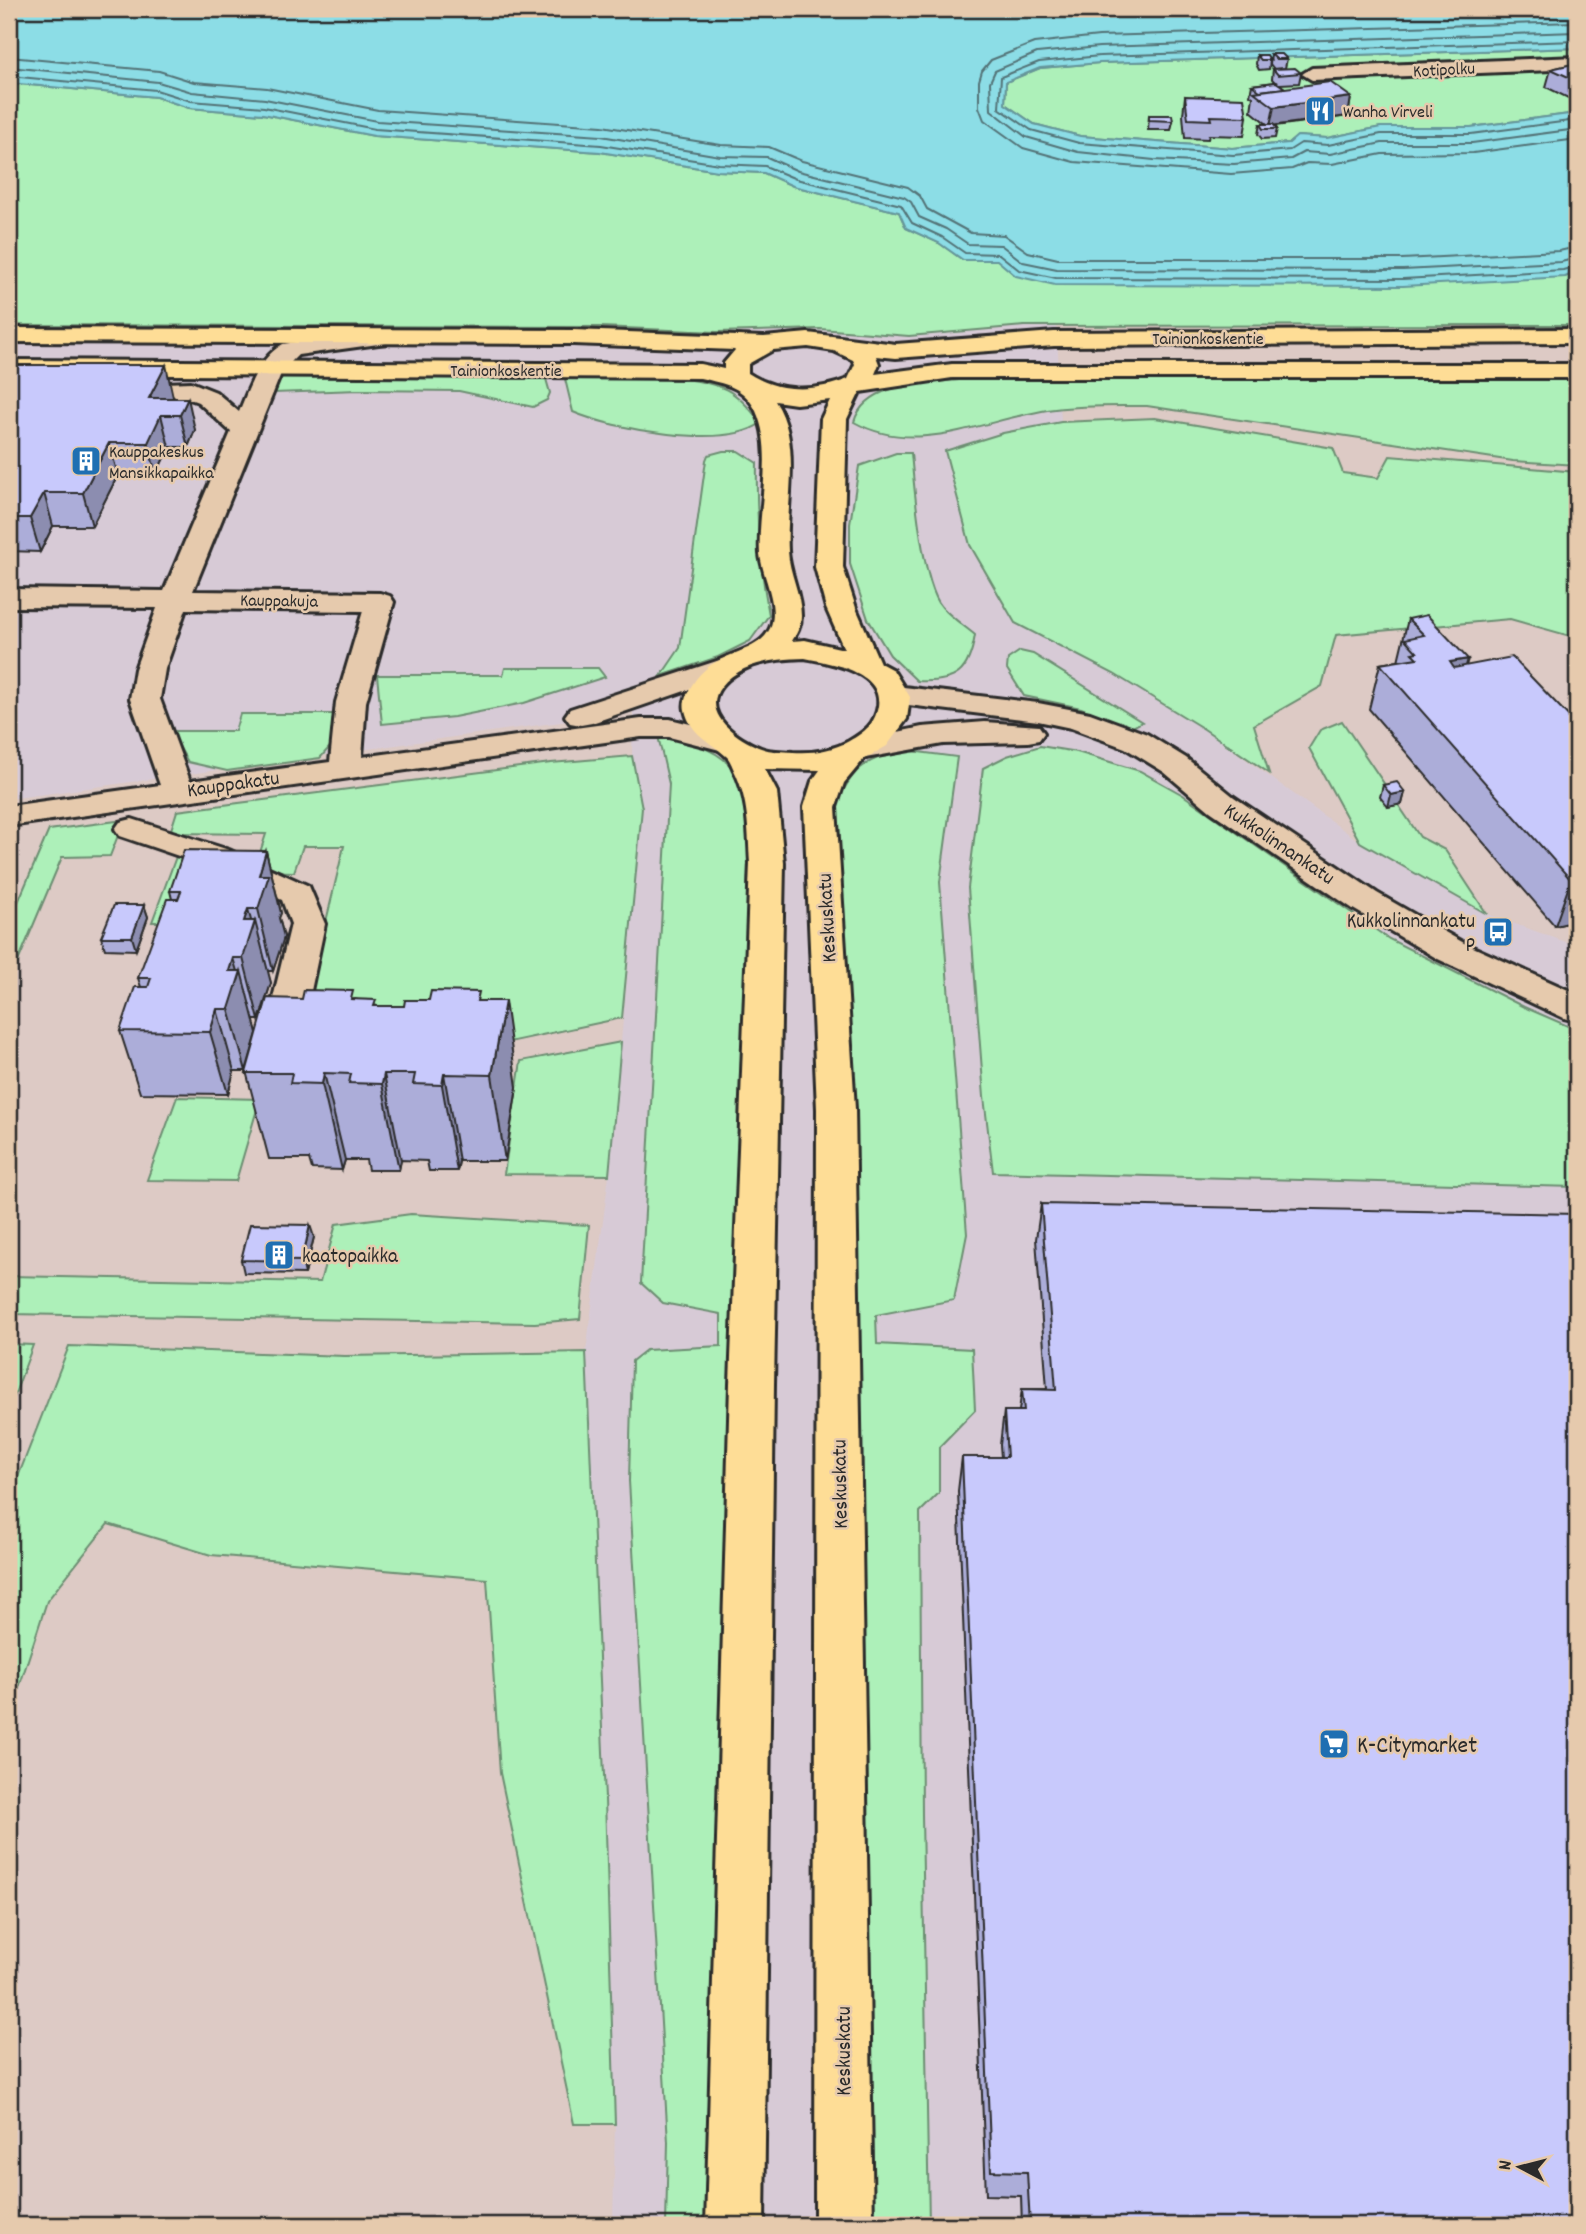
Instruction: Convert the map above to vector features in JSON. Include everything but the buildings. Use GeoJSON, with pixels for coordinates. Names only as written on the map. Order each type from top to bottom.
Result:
{"type":"FeatureCollection","features":[{"type":"Feature","properties":{"kind":"main road","name":"Tainionkoskentie"},"geometry":{"type":"LineString","coordinates":[[9,335],[573,337],[762,344],[792,340],[896,351],[1054,339],[1577,336]]}},
{"type":"Feature","properties":{"kind":"main road"},"geometry":{"type":"LineString","coordinates":[[761,653],[779,640],[786,622],[786,603],[776,575],[774,552],[775,432],[769,413],[734,372],[736,363],[747,352],[762,344]]}},
{"type":"Feature","properties":{"kind":"main road"},"geometry":{"type":"LineString","coordinates":[[840,345],[864,356],[867,364],[834,419],[829,567],[841,608],[866,665]]}},
{"type":"Feature","properties":{"kind":"main road","name":"Tainionkoskentie"},"geometry":{"type":"LineString","coordinates":[[9,367],[700,371],[793,395],[831,393],[853,386],[952,371],[1577,371]]}},
{"type":"Feature","properties":{"kind":"main road"},"geometry":{"type":"LineString","coordinates":[[730,746],[766,760],[795,763],[824,761],[856,752],[874,743],[889,728],[896,712],[895,695],[884,678],[866,665],[848,657],[816,650],[782,650],[761,653],[726,667],[706,686],[700,708],[703,720],[730,746],[761,792],[767,863],[752,1384],[735,2225]]}},
{"type":"Feature","properties":{"kind":"main road","name":"Keskuskatu"},"geometry":{"type":"LineString","coordinates":[[844,2225],[836,1109],[820,807],[828,781],[856,752]]}},
{"type":"Feature","properties":{"kind":"street","name":"Kotipolku"},"geometry":{"type":"LineString","coordinates":[[1311,74],[1577,63]]}},
{"type":"Feature","properties":{"kind":"street","name":"Tainionkoskentie"},"geometry":{"type":"LineString","coordinates":[[178,792],[145,699],[149,669],[270,369],[282,355],[292,349],[382,337]]}},
{"type":"Feature","properties":{"kind":"street"},"geometry":{"type":"LineString","coordinates":[[9,389],[191,390],[207,397],[244,430]]}},
{"type":"Feature","properties":{"kind":"street","name":"Kauppakuja"},"geometry":{"type":"LineString","coordinates":[[9,598],[380,602],[351,702],[345,767]]}},
{"type":"Feature","properties":{"kind":"street","name":"Kauppakatu"},"geometry":{"type":"LineString","coordinates":[[458,751],[617,706],[726,667]]}},
{"type":"Feature","properties":{"kind":"street","name":"Kukkolinnankatu"},"geometry":{"type":"LineString","coordinates":[[895,695],[1038,712],[1089,724],[1136,741],[1159,753],[1206,793],[1376,907],[1451,950],[1577,1009]]}},
{"type":"Feature","properties":{"kind":"street","name":"Kauppakatu"},"geometry":{"type":"LineString","coordinates":[[9,816],[458,751],[641,728],[670,728],[730,746]]}},
{"type":"Feature","properties":{"kind":"street","name":"Kukkolinnankatu"},"geometry":{"type":"LineString","coordinates":[[856,752],[902,738],[948,733],[992,730],[1041,734],[1075,739],[1119,753],[1206,793]]}},
{"type":"Feature","properties":{"kind":"street"},"geometry":{"type":"LineString","coordinates":[[132,829],[207,852],[265,876],[297,894],[308,924],[276,1064]]}},
{"type":"Feature","properties":{"kind":"shaded area"},"geometry":{"type":"Polygon","coordinates":[[[9,83],[1055,285],[1061,422],[1003,433],[1114,674],[1204,729],[1360,842],[1487,914],[1577,946],[1577,2225],[613,2225],[615,2124],[605,1799],[586,1352],[609,1175],[642,809],[632,756],[633,712],[9,799],[9,83]]]}},
{"type":"Feature","properties":{"kind":"green space"},"geometry":{"type":"Polygon","coordinates":[[[1577,48],[1577,113],[1471,127],[1381,127],[1327,138],[1298,136],[1289,143],[1232,148],[1080,136],[1034,124],[1005,104],[1006,82],[1040,68],[1100,63],[1577,48]]]}},
{"type":"Feature","properties":{"kind":"green space"},"geometry":{"type":"Polygon","coordinates":[[[9,83],[156,97],[189,108],[263,114],[374,136],[600,152],[718,171],[764,173],[793,186],[899,212],[906,228],[939,243],[963,260],[998,260],[1016,276],[1565,277],[1577,272],[1577,325],[1024,326],[909,336],[820,329],[717,332],[601,327],[9,325],[9,83]]]}},
{"type":"Feature","properties":{"kind":"green space"},"geometry":{"type":"Polygon","coordinates":[[[277,377],[540,378],[546,379],[550,393],[547,400],[533,407],[459,391],[273,393],[277,377]]]}},
{"type":"Feature","properties":{"kind":"green space"},"geometry":{"type":"Polygon","coordinates":[[[680,378],[717,386],[735,395],[761,423],[744,431],[696,436],[614,425],[573,412],[565,379],[680,378]]]}},
{"type":"Feature","properties":{"kind":"green space"},"geometry":{"type":"Polygon","coordinates":[[[1577,379],[1577,465],[1513,461],[1147,406],[1055,409],[928,436],[879,432],[854,422],[871,399],[884,392],[914,384],[959,380],[1577,379]]]}},
{"type":"Feature","properties":{"kind":"green space"},"geometry":{"type":"Polygon","coordinates":[[[1155,418],[1333,448],[1343,473],[1378,478],[1390,456],[1577,472],[1577,638],[1510,619],[1336,635],[1322,686],[1254,725],[1269,773],[1114,674],[1015,623],[970,545],[945,451],[1003,433],[1061,422],[1155,418]]]}},
{"type":"Feature","properties":{"kind":"green space"},"geometry":{"type":"Polygon","coordinates":[[[738,451],[757,463],[759,539],[769,615],[750,641],[718,657],[661,676],[680,648],[706,460],[708,455],[738,451]]]}},
{"type":"Feature","properties":{"kind":"green space"},"geometry":{"type":"Polygon","coordinates":[[[896,453],[911,453],[924,557],[935,595],[946,611],[975,635],[965,667],[959,673],[942,680],[917,681],[890,655],[868,619],[850,564],[850,524],[859,466],[896,453]]]}},
{"type":"Feature","properties":{"kind":"green space"},"geometry":{"type":"Polygon","coordinates":[[[1020,651],[1033,654],[1142,722],[1131,728],[1081,708],[1024,696],[1007,669],[1008,659],[1020,651]]]}},
{"type":"Feature","properties":{"kind":"green space"},"geometry":{"type":"Polygon","coordinates":[[[505,668],[598,668],[605,677],[524,703],[454,717],[382,724],[377,675],[503,675],[505,668]]]}},
{"type":"Feature","properties":{"kind":"green space"},"geometry":{"type":"Polygon","coordinates":[[[240,714],[336,714],[336,740],[320,758],[227,771],[188,762],[170,731],[235,731],[240,714]]]}},
{"type":"Feature","properties":{"kind":"green space"},"geometry":{"type":"Polygon","coordinates":[[[1342,721],[1420,837],[1445,850],[1487,914],[1360,842],[1309,748],[1320,730],[1342,721]]]}},
{"type":"Feature","properties":{"kind":"green space"},"geometry":{"type":"Polygon","coordinates":[[[658,736],[704,748],[725,760],[739,780],[749,824],[712,2225],[666,2225],[668,2142],[629,1481],[632,1361],[646,1350],[721,1346],[721,1314],[663,1303],[641,1283],[669,784],[658,736]]]}},
{"type":"Feature","properties":{"kind":"green space"},"geometry":{"type":"Polygon","coordinates":[[[1040,746],[1077,752],[1140,771],[1183,795],[1389,939],[1524,1007],[1577,1030],[1577,1187],[993,1172],[984,1097],[968,888],[983,768],[1007,756],[1040,746]]]}},
{"type":"Feature","properties":{"kind":"green space"},"geometry":{"type":"Polygon","coordinates":[[[903,750],[957,757],[940,882],[967,1234],[954,1300],[876,1315],[877,1344],[972,1349],[975,1410],[939,1447],[939,1493],[920,1512],[929,2225],[874,2225],[853,1157],[834,808],[847,784],[860,768],[877,758],[903,750]]]}},
{"type":"Feature","properties":{"kind":"green space"},"geometry":{"type":"Polygon","coordinates":[[[632,756],[642,808],[622,1018],[509,1042],[299,1035],[344,846],[303,846],[294,872],[254,871],[266,834],[170,833],[177,811],[551,763],[632,756]]]}},
{"type":"Feature","properties":{"kind":"green space"},"geometry":{"type":"Polygon","coordinates":[[[124,820],[110,856],[62,857],[9,983],[9,923],[49,830],[124,820]]]}},
{"type":"Feature","properties":{"kind":"green space"},"geometry":{"type":"Polygon","coordinates":[[[177,854],[199,854],[175,922],[152,922],[177,854]]]}},
{"type":"Feature","properties":{"kind":"green space"},"geometry":{"type":"Polygon","coordinates":[[[621,1042],[609,1175],[504,1174],[521,1061],[621,1042]]]}},
{"type":"Feature","properties":{"kind":"green space"},"geometry":{"type":"Polygon","coordinates":[[[177,1097],[260,1099],[236,1181],[147,1180],[177,1097]]]}},
{"type":"Feature","properties":{"kind":"green space"},"geometry":{"type":"Polygon","coordinates":[[[411,1214],[589,1225],[580,1319],[535,1323],[9,1314],[9,1276],[320,1282],[336,1224],[411,1214]]]}},
{"type":"Feature","properties":{"kind":"green space"},"geometry":{"type":"Polygon","coordinates":[[[9,1344],[33,1345],[9,1410],[9,1344]]]}},
{"type":"Feature","properties":{"kind":"green space"},"geometry":{"type":"Polygon","coordinates":[[[69,1346],[345,1356],[586,1352],[605,1799],[615,2124],[574,2124],[500,1773],[487,1579],[211,1555],[108,1524],[47,1601],[16,1697],[9,1697],[9,1500],[69,1346]]]}},
{"type":"Feature","properties":{"kind":"water"},"geometry":{"type":"Polygon","coordinates":[[[9,9],[1577,9],[1577,48],[1100,63],[1040,68],[1006,82],[1005,104],[1034,124],[1080,136],[1232,148],[1289,143],[1297,136],[1327,138],[1381,127],[1471,127],[1577,113],[1577,272],[1565,277],[1403,286],[1055,285],[1016,276],[997,260],[963,260],[939,243],[906,228],[899,212],[793,186],[764,173],[718,171],[600,152],[374,136],[263,114],[189,108],[156,97],[9,83],[9,9]]]}},
{"type":"Feature","properties":{"kind":"place","name":"Wanha Virveli"},"geometry":{"type":"Point","coordinates":[1320,111]}},
{"type":"Feature","properties":{"kind":"place","name":"Kauppakeskus Mansikkapaikka"},"geometry":{"type":"Point","coordinates":[86,461]}},
{"type":"Feature","properties":{"kind":"place","name":"Kukkolinnankatu P"},"geometry":{"type":"Point","coordinates":[1498,932]}},
{"type":"Feature","properties":{"kind":"place","name":"kaatopaikka"},"geometry":{"type":"Point","coordinates":[279,1255]}},
{"type":"Feature","properties":{"kind":"place","name":"K-Citymarket"},"geometry":{"type":"Point","coordinates":[1334,1744]}}]}
